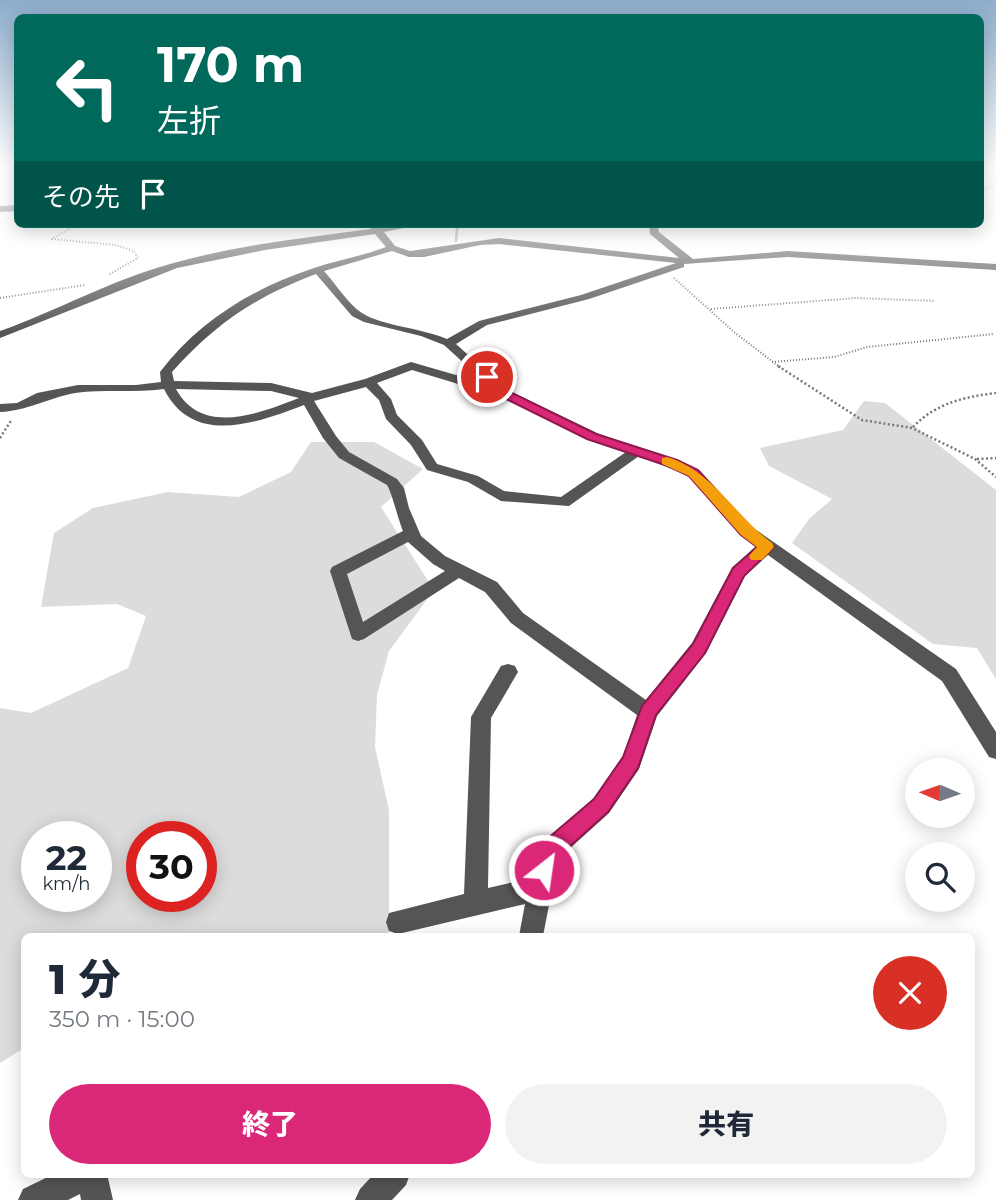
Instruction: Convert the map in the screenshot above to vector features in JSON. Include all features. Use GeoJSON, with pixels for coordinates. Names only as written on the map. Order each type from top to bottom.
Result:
{"type":"FeatureCollection","features":[{"type":"Feature","properties":{"kind":"street"},"geometry":{"type":"LineString","coordinates":[[0,335],[66,310],[142,275],[175,265],[375,228],[392,248],[409,254],[424,254],[480,242],[534,243],[691,262]]}},
{"type":"Feature","properties":{"kind":"street"},"geometry":{"type":"LineString","coordinates":[[652,228],[655,234],[691,262]]}},
{"type":"Feature","properties":{"kind":"street"},"geometry":{"type":"LineString","coordinates":[[392,248],[362,261],[318,270],[271,288],[233,307],[215,321],[166,372],[167,385],[182,410],[217,422],[237,422],[369,382],[411,366],[506,394],[592,436],[673,463],[694,473],[746,531],[766,547],[949,675],[996,750]]}},
{"type":"Feature","properties":{"kind":"street"},"geometry":{"type":"LineString","coordinates":[[448,343],[483,323],[585,297],[691,262],[788,254],[996,267]]}},
{"type":"Feature","properties":{"kind":"street"},"geometry":{"type":"LineString","coordinates":[[318,270],[356,314],[368,320],[425,333],[448,343],[506,394]]}},
{"type":"Feature","properties":{"kind":"street"},"geometry":{"type":"LineString","coordinates":[[369,382],[385,399],[391,416],[418,443],[432,467],[473,479],[500,496],[564,502],[637,451]]}},
{"type":"Feature","properties":{"kind":"street"},"geometry":{"type":"LineString","coordinates":[[0,408],[19,407],[42,396],[78,389],[136,389],[167,385],[271,387],[309,398],[330,438],[344,455],[391,482],[399,491],[401,508],[414,539],[439,560],[491,587],[517,618],[648,712]]}},
{"type":"Feature","properties":{"kind":"street"},"geometry":{"type":"LineString","coordinates":[[411,533],[338,572],[358,634],[459,570]]}},
{"type":"Feature","properties":{"kind":"street"},"geometry":{"type":"LineString","coordinates":[[532,933],[548,853],[601,806],[632,762],[648,712],[699,648],[738,572],[766,547]]}},
{"type":"Feature","properties":{"kind":"street"},"geometry":{"type":"LineString","coordinates":[[476,902],[481,717],[508,672]]}},
{"type":"Feature","properties":{"kind":"street"},"geometry":{"type":"LineString","coordinates":[[398,922],[541,888]]}},
{"type":"Feature","properties":{"kind":"street"},"geometry":{"type":"LineString","coordinates":[[34,1200],[81,1178]]}},
{"type":"Feature","properties":{"kind":"street"},"geometry":{"type":"LineString","coordinates":[[91,1178],[97,1200]]}},
{"type":"Feature","properties":{"kind":"street"},"geometry":{"type":"LineString","coordinates":[[371,1200],[391,1178]]}},
{"type":"Feature","properties":{"kind":"path"},"geometry":{"type":"LineString","coordinates":[[71,228],[52,239],[115,245],[134,251],[138,258],[105,277]]}},
{"type":"Feature","properties":{"kind":"path"},"geometry":{"type":"LineString","coordinates":[[664,269],[772,362],[862,420],[912,428],[975,459],[996,477]]}},
{"type":"Feature","properties":{"kind":"path"},"geometry":{"type":"LineString","coordinates":[[0,298],[94,283]]}},
{"type":"Feature","properties":{"kind":"path"},"geometry":{"type":"LineString","coordinates":[[709,309],[856,298],[935,300]]}},
{"type":"Feature","properties":{"kind":"path"},"geometry":{"type":"LineString","coordinates":[[772,362],[834,356],[867,347],[994,334]]}},
{"type":"Feature","properties":{"kind":"path"},"geometry":{"type":"LineString","coordinates":[[912,428],[921,418],[956,400],[996,393]]}},
{"type":"Feature","properties":{"kind":"path"},"geometry":{"type":"LineString","coordinates":[[0,438],[19,407]]}},
{"type":"Feature","properties":{"kind":"path"},"geometry":{"type":"LineString","coordinates":[[975,459],[996,458]]}},
{"type":"Feature","properties":{"kind":"shaded area"},"geometry":{"type":"Polygon","coordinates":[[[864,401],[885,403],[996,490],[996,679],[977,648],[933,644],[792,543],[809,519],[832,499],[769,466],[760,448],[843,430],[864,401]]]}},
{"type":"Feature","properties":{"kind":"shaded area"},"geometry":{"type":"Polygon","coordinates":[[[311,442],[374,442],[423,469],[381,507],[434,590],[389,651],[377,695],[375,747],[389,810],[389,933],[21,933],[21,1050],[0,1063],[0,708],[31,713],[128,668],[146,616],[117,604],[41,607],[54,533],[93,508],[168,492],[239,497],[291,472],[311,442]]]}},
{"type":"Feature","properties":{"kind":"waterway"},"geometry":{"type":"LineString","coordinates":[[456,241],[458,228]]}},
{"type":"Feature","properties":{"kind":"slow traffic"},"geometry":{"type":"LineString","coordinates":[[667,461],[694,473],[746,531],[766,547],[756,556]]}},
{"type":"Feature","properties":{"kind":"route"},"geometry":{"type":"LineString","coordinates":[[487,377],[506,394],[592,436],[673,463],[694,473],[746,531],[766,547],[738,572],[699,648],[648,712],[632,762],[601,806],[548,853],[544,870]]}}]}
